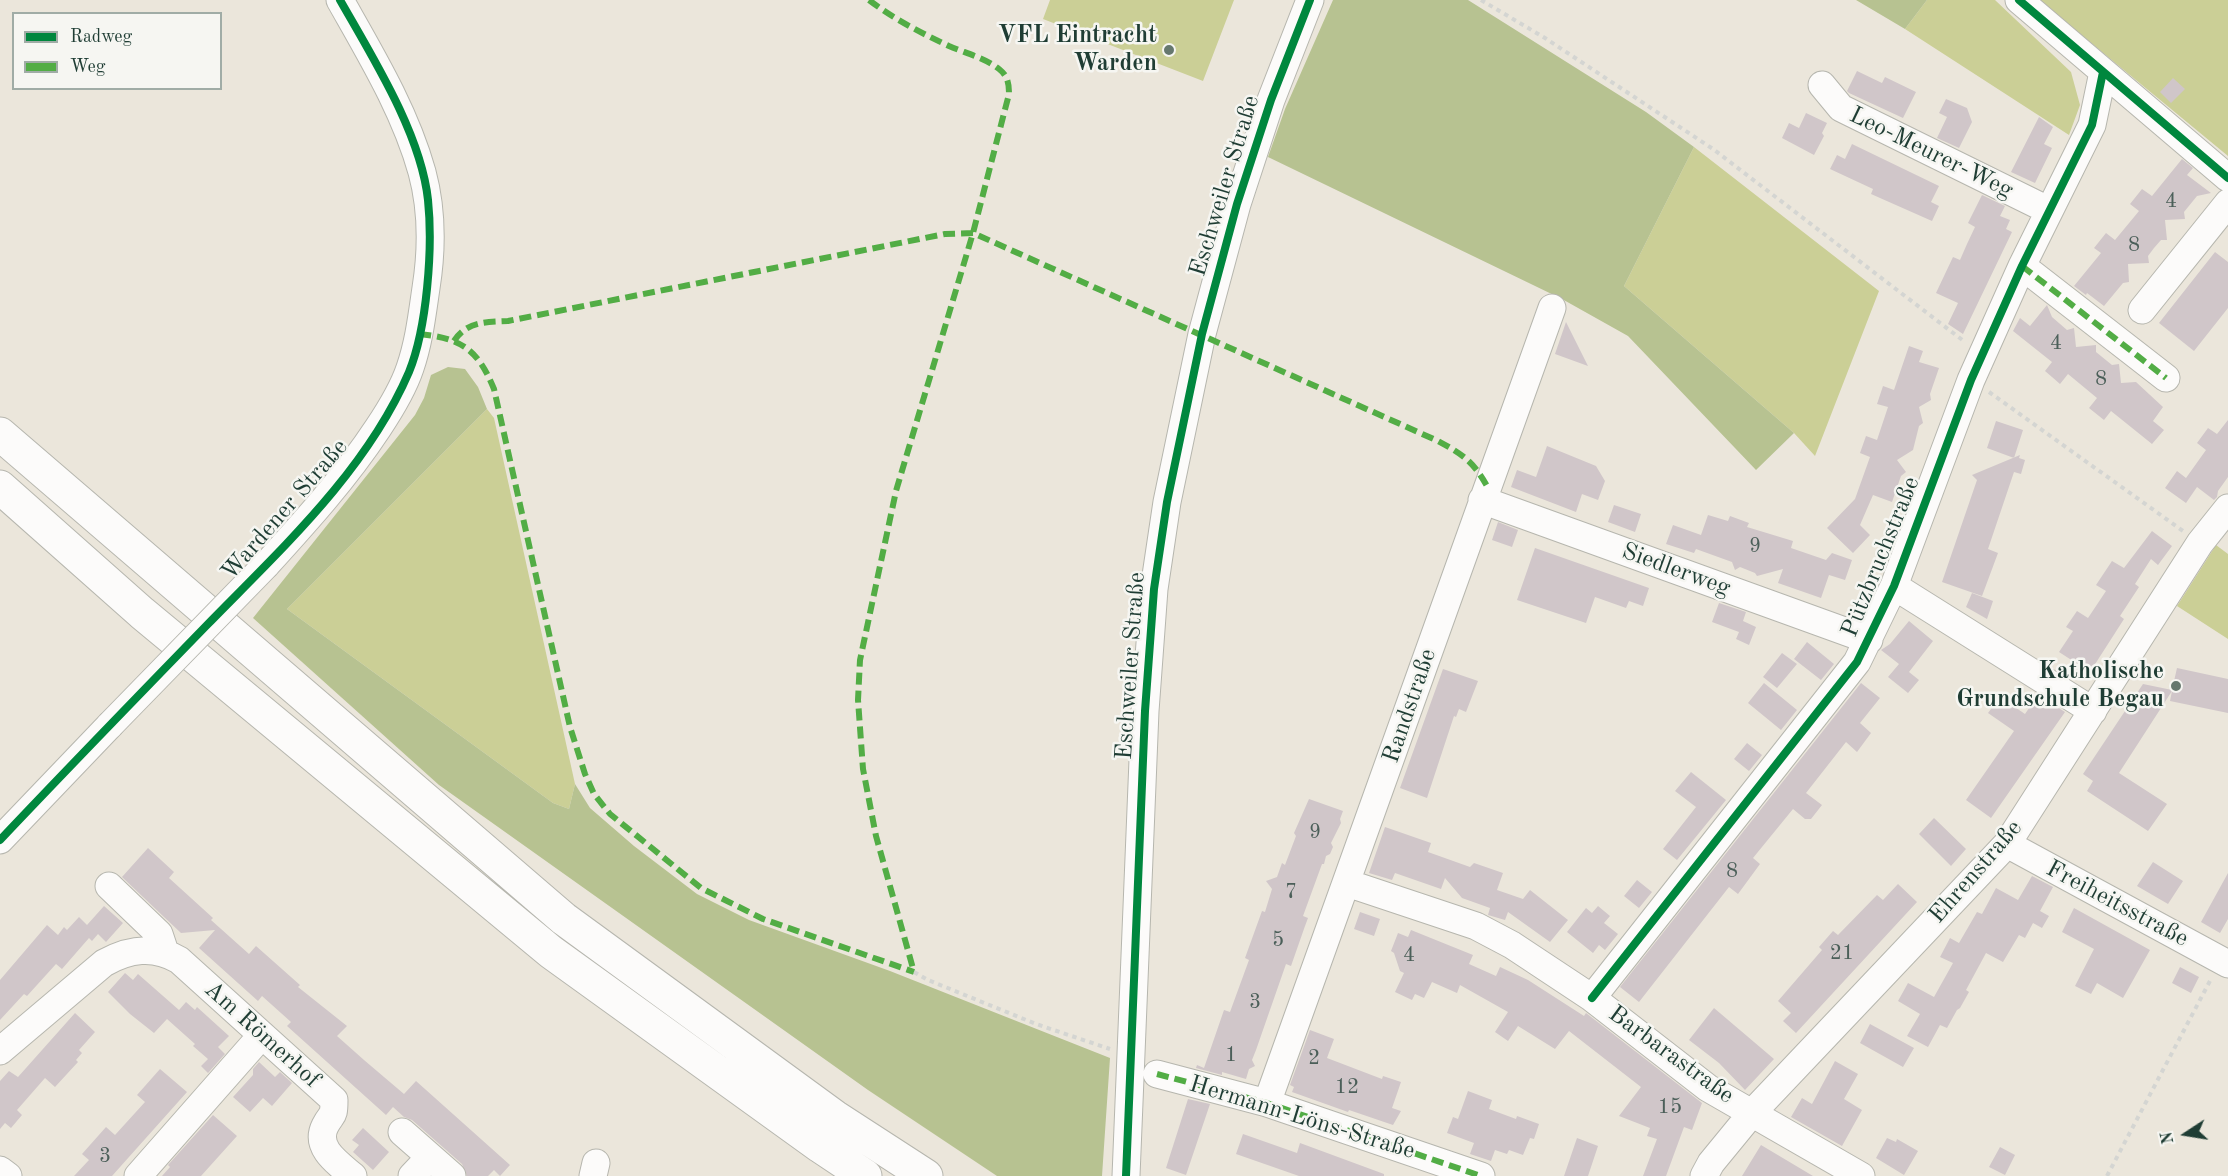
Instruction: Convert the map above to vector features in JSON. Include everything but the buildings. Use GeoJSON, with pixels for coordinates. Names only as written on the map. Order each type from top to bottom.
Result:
{"type":"FeatureCollection","features":[{"type":"Feature","properties":{"kind":"highway"},"geometry":{"type":"LineString","coordinates":[[0,434],[564,919],[835,1117],[926,1176]]}},
{"type":"Feature","properties":{"kind":"highway"},"geometry":{"type":"LineString","coordinates":[[0,487],[142,613],[551,952],[820,1146],[866,1176]]}},
{"type":"Feature","properties":{"kind":"street","name":"Wardener Straße"},"geometry":{"type":"LineString","coordinates":[[0,840],[266,565],[320,505],[350,468],[390,410],[410,370],[417,343],[429,265],[428,199],[422,172],[409,134],[391,94],[340,0]]}},
{"type":"Feature","properties":{"kind":"street","name":"Eschweiler Straße"},"geometry":{"type":"LineString","coordinates":[[1126,1176],[1145,711],[1154,589],[1167,502],[1202,334],[1237,204],[1271,100],[1310,0]]}},
{"type":"Feature","properties":{"kind":"street"},"geometry":{"type":"LineString","coordinates":[[2019,0],[2228,178]]}},
{"type":"Feature","properties":{"kind":"street","name":"Pützbruchstraße"},"geometry":{"type":"LineString","coordinates":[[1592,998],[1857,662],[1894,586],[1971,380],[2048,210],[2092,125],[2103,72]]}},
{"type":"Feature","properties":{"kind":"street","name":"Leo-Meurer-Weg"},"geometry":{"type":"LineString","coordinates":[[1822,85],[1841,108],[2048,210]]}},
{"type":"Feature","properties":{"kind":"street"},"geometry":{"type":"LineString","coordinates":[[2142,310],[2228,203]]}},
{"type":"Feature","properties":{"kind":"street"},"geometry":{"type":"LineString","coordinates":[[2022,266],[2166,378]]}},
{"type":"Feature","properties":{"kind":"street","name":"Randstraße"},"geometry":{"type":"LineString","coordinates":[[1267,1103],[1552,308]]}},
{"type":"Feature","properties":{"kind":"street","name":"Siedlerweg"},"geometry":{"type":"LineString","coordinates":[[1482,500],[1869,640]]}},
{"type":"Feature","properties":{"kind":"street","name":"Ehrenstraße"},"geometry":{"type":"LineString","coordinates":[[1704,1176],[1711,1162],[1752,1113],[2007,844],[2200,543],[2225,517]]}},
{"type":"Feature","properties":{"kind":"street"},"geometry":{"type":"LineString","coordinates":[[1894,586],[2093,711]]}},
{"type":"Feature","properties":{"kind":"street","name":"Freiheitsstraße"},"geometry":{"type":"LineString","coordinates":[[2007,844],[2225,962]]}},
{"type":"Feature","properties":{"kind":"street","name":"Barbarastraße"},"geometry":{"type":"LineString","coordinates":[[1347,883],[1476,926],[1512,945],[1592,998],[1708,1088],[1861,1176]]}},
{"type":"Feature","properties":{"kind":"street","name":"Am Römerhof"},"geometry":{"type":"LineString","coordinates":[[110,886],[159,934],[165,952],[179,960],[334,1100],[334,1114],[324,1127],[322,1143],[330,1156],[353,1176]]}},
{"type":"Feature","properties":{"kind":"street"},"geometry":{"type":"LineString","coordinates":[[0,1051],[104,963],[122,953],[165,952]]}},
{"type":"Feature","properties":{"kind":"street"},"geometry":{"type":"LineString","coordinates":[[138,1176],[262,1035]]}},
{"type":"Feature","properties":{"kind":"street","name":"Hermann-Löns-Straße"},"geometry":{"type":"LineString","coordinates":[[1157,1074],[1267,1103],[1481,1176]]}},
{"type":"Feature","properties":{"kind":"street"},"geometry":{"type":"LineString","coordinates":[[402,1132],[452,1176]]}},
{"type":"Feature","properties":{"kind":"street"},"geometry":{"type":"LineString","coordinates":[[412,1176],[430,1157]]}},
{"type":"Feature","properties":{"kind":"street"},"geometry":{"type":"LineString","coordinates":[[0,1170],[8,1176]]}},
{"type":"Feature","properties":{"kind":"path"},"geometry":{"type":"LineString","coordinates":[[1481,0],[1545,38],[1713,149],[1982,355]]}},
{"type":"Feature","properties":{"kind":"path"},"geometry":{"type":"LineString","coordinates":[[1971,380],[2200,543]]}},
{"type":"Feature","properties":{"kind":"path"},"geometry":{"type":"LineString","coordinates":[[2107,1176],[2225,962]]}},
{"type":"Feature","properties":{"kind":"path"},"geometry":{"type":"LineString","coordinates":[[914,972],[928,980],[1036,1024],[1097,1046],[1130,1054]]}},
{"type":"Feature","properties":{"kind":"green space","name":"VFL Eintracht Warden"},"geometry":{"type":"Polygon","coordinates":[[[1050,0],[1234,0],[1203,81],[1043,19],[1050,0]]]}},
{"type":"Feature","properties":{"kind":"green space"},"geometry":{"type":"Polygon","coordinates":[[[1333,0],[1468,0],[1646,112],[1694,147],[1624,286],[1794,433],[1756,470],[1628,336],[1562,299],[1268,157],[1285,109],[1333,0]]]}},
{"type":"Feature","properties":{"kind":"green space"},"geometry":{"type":"Polygon","coordinates":[[[1856,0],[1927,0],[1905,29],[1856,0]]]}},
{"type":"Feature","properties":{"kind":"green space"},"geometry":{"type":"Polygon","coordinates":[[[1927,0],[1995,0],[2071,72],[2080,105],[2069,135],[1905,29],[1927,0]]]}},
{"type":"Feature","properties":{"kind":"green space"},"geometry":{"type":"Polygon","coordinates":[[[2039,0],[2228,0],[2228,156],[2039,0]]]}},
{"type":"Feature","properties":{"kind":"green space"},"geometry":{"type":"Polygon","coordinates":[[[1694,147],[1879,291],[1815,456],[1794,433],[1624,286],[1694,147]]]}},
{"type":"Feature","properties":{"kind":"green space"},"geometry":{"type":"Polygon","coordinates":[[[448,367],[465,369],[478,387],[487,409],[287,609],[553,803],[569,809],[575,784],[590,808],[634,846],[697,894],[749,920],[890,971],[1110,1058],[1102,1176],[997,1176],[868,1090],[439,785],[253,618],[415,415],[424,398],[431,375],[448,367]]]}},
{"type":"Feature","properties":{"kind":"green space"},"geometry":{"type":"Polygon","coordinates":[[[487,409],[494,418],[575,784],[569,809],[553,803],[287,609],[487,409]]]}},
{"type":"Feature","properties":{"kind":"green space"},"geometry":{"type":"Polygon","coordinates":[[[2216,545],[2228,554],[2228,639],[2177,606],[2216,545]]]}},
{"type":"Feature","properties":{"kind":"marked path"},"geometry":{"type":"LineString","coordinates":[[869,0],[918,31],[993,65],[1004,74],[1009,90],[973,233],[896,491],[860,660],[858,700],[863,769],[876,836],[914,972]]}},
{"type":"Feature","properties":{"kind":"marked path"},"geometry":{"type":"LineString","coordinates":[[454,341],[459,334],[478,324],[508,321],[945,234],[973,233],[1438,441],[1466,459],[1477,470],[1487,486]]}},
{"type":"Feature","properties":{"kind":"marked path"},"geometry":{"type":"LineString","coordinates":[[2022,266],[2166,378]]}},
{"type":"Feature","properties":{"kind":"marked path"},"geometry":{"type":"LineString","coordinates":[[419,334],[447,339],[467,348],[482,365],[494,389],[570,727],[594,794],[610,814],[701,888],[763,919],[914,972]]}},
{"type":"Feature","properties":{"kind":"marked path"},"geometry":{"type":"LineString","coordinates":[[1157,1074],[1267,1103],[1481,1176]]}},
{"type":"Feature","properties":{"kind":"cycle path"},"geometry":{"type":"LineString","coordinates":[[0,840],[319,508],[370,443],[391,409],[409,372],[420,333],[429,264],[428,200],[424,175],[416,149],[394,97],[340,0]]}},
{"type":"Feature","properties":{"kind":"cycle path"},"geometry":{"type":"LineString","coordinates":[[1126,1176],[1145,711],[1154,589],[1167,502],[1202,334],[1237,204],[1271,100],[1310,0]]}},
{"type":"Feature","properties":{"kind":"cycle path"},"geometry":{"type":"LineString","coordinates":[[2019,0],[2228,178]]}},
{"type":"Feature","properties":{"kind":"cycle path"},"geometry":{"type":"LineString","coordinates":[[1592,998],[1857,662],[1894,586],[1971,380],[2022,266],[2092,125],[2103,72]]}},
{"type":"Feature","properties":{"kind":"place","name":"VFL Eintracht Warden"},"geometry":{"type":"Point","coordinates":[1169,50]}},
{"type":"Feature","properties":{"kind":"place","name":"Katholische Grundschule Begau"},"geometry":{"type":"Point","coordinates":[2176,686]}}]}
